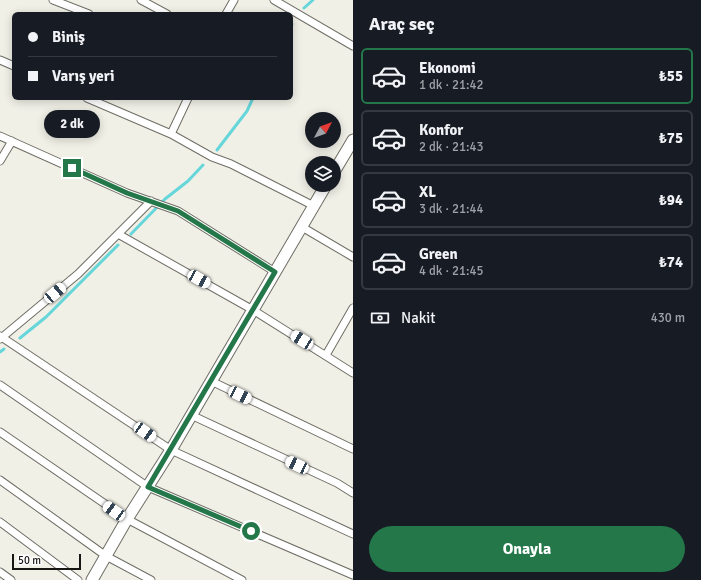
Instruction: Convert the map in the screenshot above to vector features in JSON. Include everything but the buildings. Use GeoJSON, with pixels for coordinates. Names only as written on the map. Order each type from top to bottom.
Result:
{"type":"FeatureCollection","features":[{"type":"Feature","properties":{"kind":"street"},"geometry":{"type":"LineString","coordinates":[[53,0],[84,12]]}},
{"type":"Feature","properties":{"kind":"street"},"geometry":{"type":"LineString","coordinates":[[141,0],[163,12]]}},
{"type":"Feature","properties":{"kind":"street"},"geometry":{"type":"LineString","coordinates":[[227,12],[234,0]]}},
{"type":"Feature","properties":{"kind":"street"},"geometry":{"type":"LineString","coordinates":[[274,0],[353,46]]}},
{"type":"Feature","properties":{"kind":"street"},"geometry":{"type":"LineString","coordinates":[[0,60],[12,65]]}},
{"type":"Feature","properties":{"kind":"street"},"geometry":{"type":"LineString","coordinates":[[92,100],[172,134],[212,157],[314,206]]}},
{"type":"Feature","properties":{"kind":"street"},"geometry":{"type":"LineString","coordinates":[[172,134],[187,100]]}},
{"type":"Feature","properties":{"kind":"street"},"geometry":{"type":"LineString","coordinates":[[0,136],[127,193],[178,211],[275,272]]}},
{"type":"Feature","properties":{"kind":"street"},"geometry":{"type":"LineString","coordinates":[[341,160],[353,140]]}},
{"type":"Feature","properties":{"kind":"street"},"geometry":{"type":"LineString","coordinates":[[0,161],[12,141]]}},
{"type":"Feature","properties":{"kind":"street"},"geometry":{"type":"LineString","coordinates":[[92,580],[127,520],[171,450],[322,192]]}},
{"type":"Feature","properties":{"kind":"street"},"geometry":{"type":"LineString","coordinates":[[151,201],[78,274],[1,337],[171,450],[353,534]]}},
{"type":"Feature","properties":{"kind":"street"},"geometry":{"type":"LineString","coordinates":[[302,227],[353,257]]}},
{"type":"Feature","properties":{"kind":"street"},"geometry":{"type":"LineString","coordinates":[[118,234],[253,310],[353,372]]}},
{"type":"Feature","properties":{"kind":"street"},"geometry":{"type":"LineString","coordinates":[[326,355],[353,308]]}},
{"type":"Feature","properties":{"kind":"street"},"geometry":{"type":"LineString","coordinates":[[211,381],[353,449]]}},
{"type":"Feature","properties":{"kind":"street"},"geometry":{"type":"LineString","coordinates":[[0,385],[148,487],[353,576]]}},
{"type":"Feature","properties":{"kind":"street"},"geometry":{"type":"LineString","coordinates":[[191,415],[337,483],[353,493]]}},
{"type":"Feature","properties":{"kind":"street"},"geometry":{"type":"LineString","coordinates":[[0,432],[127,520],[242,580]]}},
{"type":"Feature","properties":{"kind":"street"},"geometry":{"type":"LineString","coordinates":[[0,480],[106,556],[151,580]]}},
{"type":"Feature","properties":{"kind":"street"},"geometry":{"type":"LineString","coordinates":[[0,522],[78,580]]}},
{"type":"Feature","properties":{"kind":"street"},"geometry":{"type":"LineString","coordinates":[[0,572],[11,580]]}},
{"type":"Feature","properties":{"kind":"waterway"},"geometry":{"type":"LineString","coordinates":[[304,8],[313,0]]}},
{"type":"Feature","properties":{"kind":"waterway"},"geometry":{"type":"LineString","coordinates":[[217,150],[247,111],[252,100]]}},
{"type":"Feature","properties":{"kind":"waterway"},"geometry":{"type":"LineString","coordinates":[[131,234],[165,199],[188,181],[203,165]]}},
{"type":"Feature","properties":{"kind":"waterway"},"geometry":{"type":"LineString","coordinates":[[20,338],[46,317],[118,245]]}},
{"type":"Feature","properties":{"kind":"waterway"},"geometry":{"type":"LineString","coordinates":[[0,352],[4,349]]}},
{"type":"Feature","properties":{"kind":"route"},"geometry":{"type":"LineString","coordinates":[[72,168],[127,193],[178,211],[275,272],[148,487],[251,531]]}}]}
